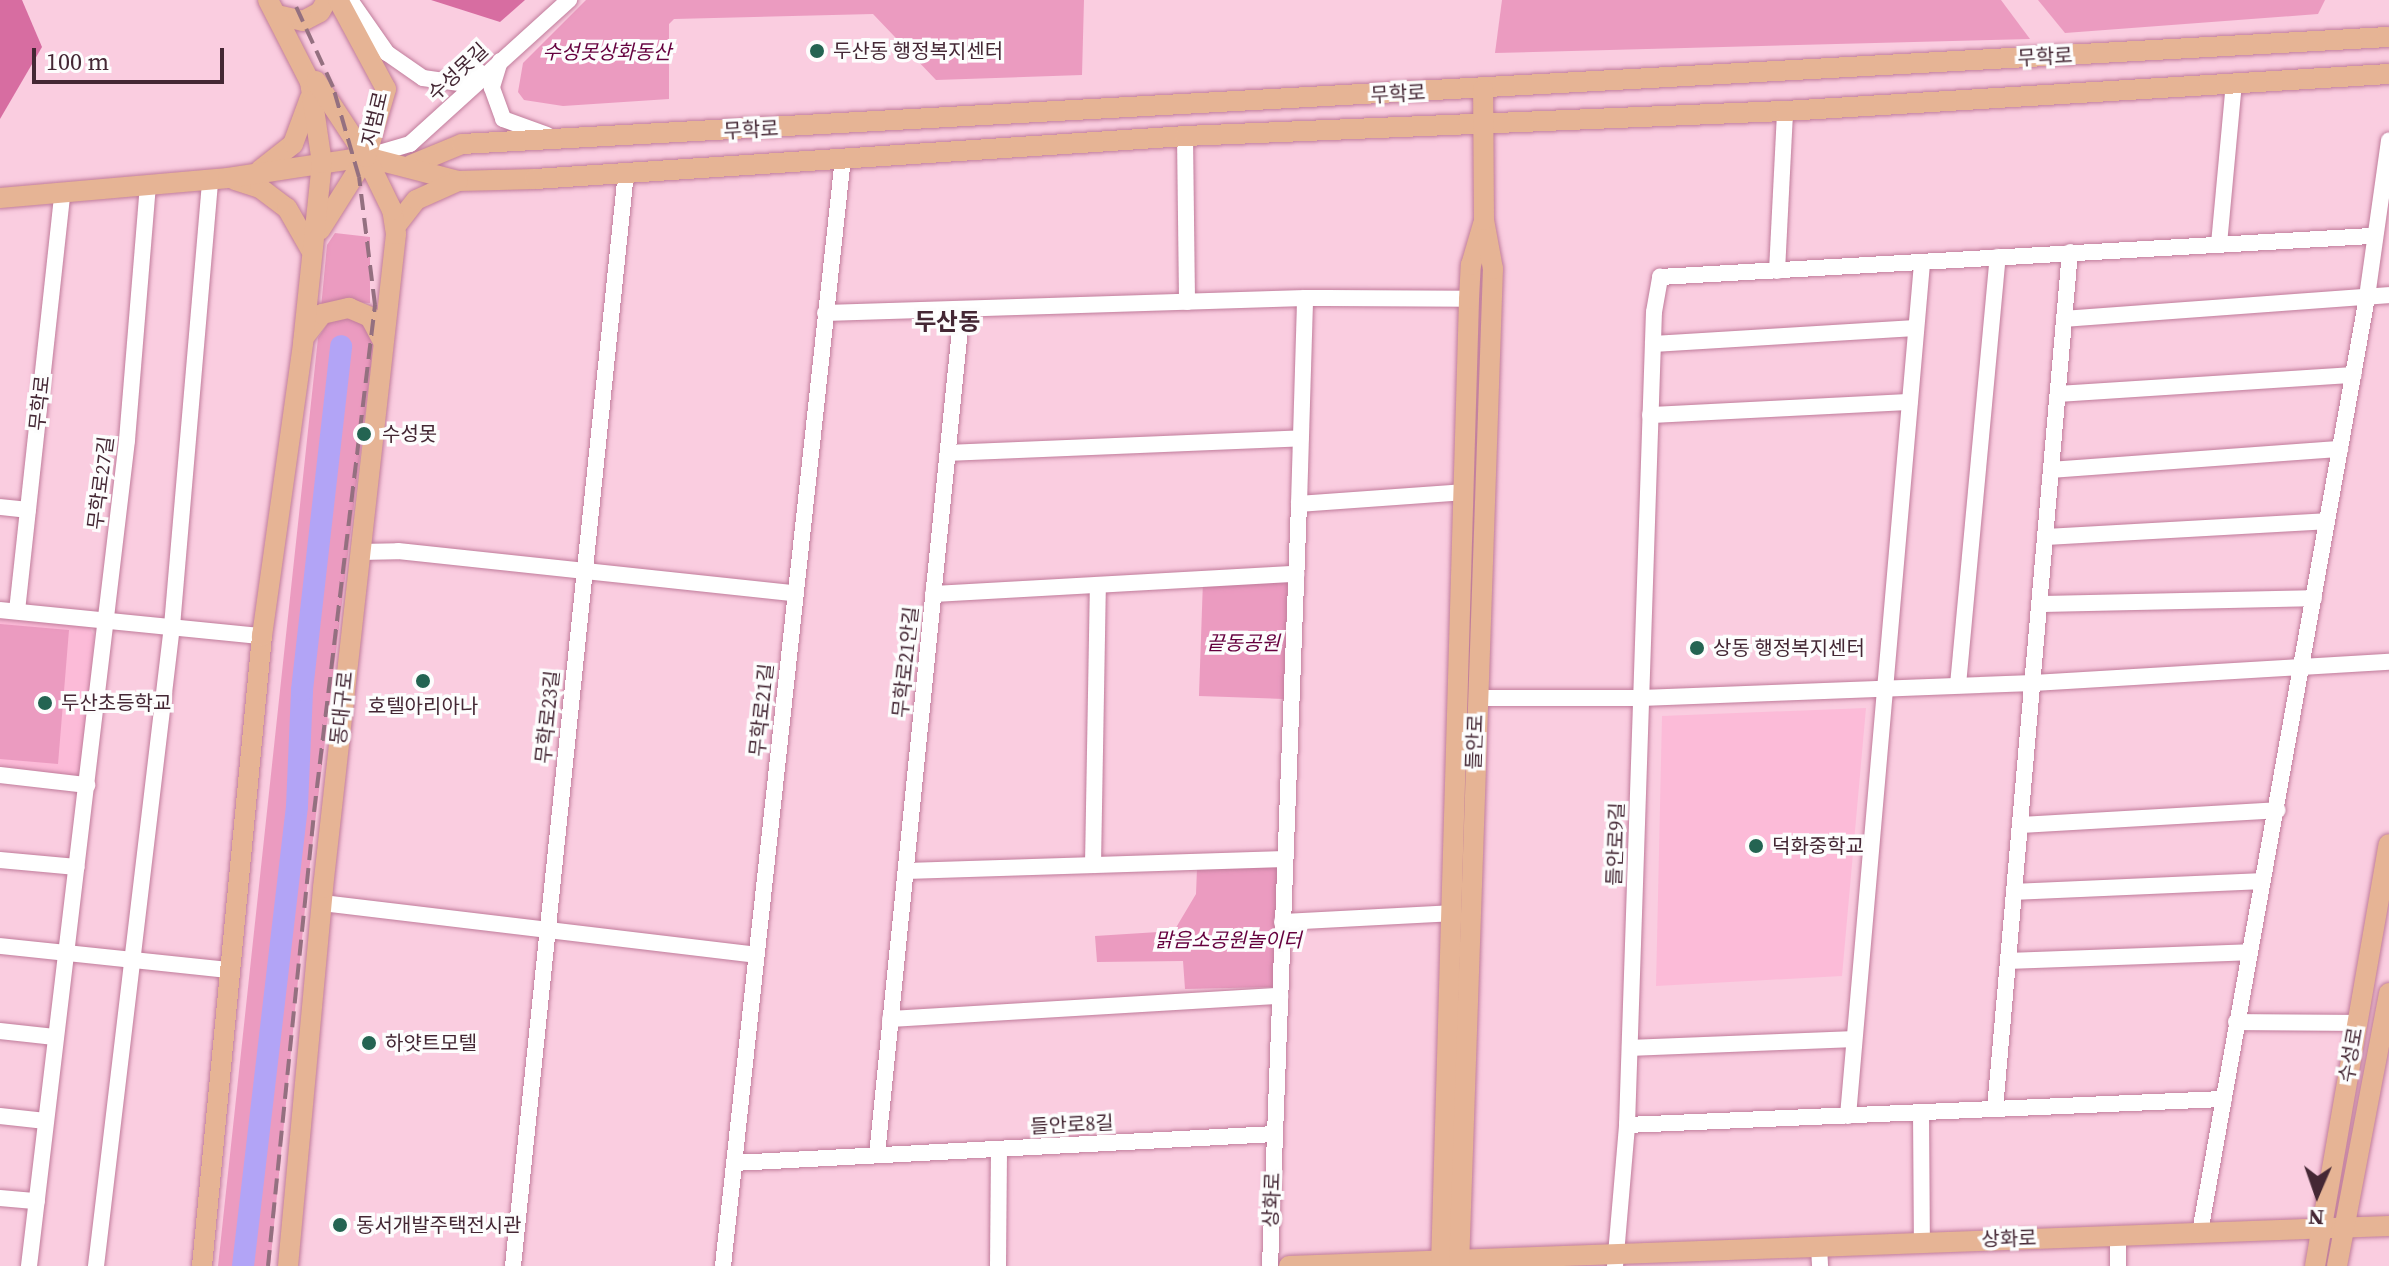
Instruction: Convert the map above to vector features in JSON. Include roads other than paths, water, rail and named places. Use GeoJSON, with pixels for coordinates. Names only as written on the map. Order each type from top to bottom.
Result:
{"type":"FeatureCollection","features":[{"type":"Feature","properties":{"kind":"main road"},"geometry":{"type":"LineString","coordinates":[[272,7],[303,21],[320,12],[327,0]]}},
{"type":"Feature","properties":{"kind":"main road","name":"지범로"},"geometry":{"type":"LineString","coordinates":[[338,0],[386,89],[366,157]]}},
{"type":"Feature","properties":{"kind":"main road","name":"지범로"},"geometry":{"type":"LineString","coordinates":[[272,7],[310,82],[322,163],[313,257]]}},
{"type":"Feature","properties":{"kind":"main road","name":"무학로"},"geometry":{"type":"LineString","coordinates":[[411,165],[462,144],[2389,37]]}},
{"type":"Feature","properties":{"kind":"main road","name":"지범로"},"geometry":{"type":"LineString","coordinates":[[289,39],[366,157]]}},
{"type":"Feature","properties":{"kind":"main road","name":"무학로"},"geometry":{"type":"LineString","coordinates":[[0,198],[219,179],[366,157],[411,165],[458,181],[1185,136],[1785,111],[2389,74]]}},
{"type":"Feature","properties":{"kind":"main road"},"geometry":{"type":"LineString","coordinates":[[250,175],[274,163],[293,144],[307,115],[310,82]]}},
{"type":"Feature","properties":{"kind":"main road","name":"들안로"},"geometry":{"type":"LineString","coordinates":[[1450,1263],[1477,698],[1493,269],[1484,220],[1483,89]]}},
{"type":"Feature","properties":{"kind":"main road"},"geometry":{"type":"LineString","coordinates":[[202,1266],[262,636],[313,257],[324,219],[366,157]]}},
{"type":"Feature","properties":{"kind":"main road","name":"동대구로"},"geometry":{"type":"LineString","coordinates":[[288,1266],[322,903],[395,227],[366,157]]}},
{"type":"Feature","properties":{"kind":"main road"},"geometry":{"type":"LineString","coordinates":[[219,179],[260,188],[287,208],[313,257]]}},
{"type":"Feature","properties":{"kind":"main road"},"geometry":{"type":"LineString","coordinates":[[395,227],[416,200],[458,181]]}},
{"type":"Feature","properties":{"kind":"main road","name":"들안로"},"geometry":{"type":"LineString","coordinates":[[1450,1263],[1452,913],[1469,299],[1471,265],[1484,220]]}},
{"type":"Feature","properties":{"kind":"main road"},"geometry":{"type":"LineString","coordinates":[[303,343],[317,317],[343,308],[370,317],[383,341]]}},
{"type":"Feature","properties":{"kind":"main road","name":"수성로"},"geometry":{"type":"LineString","coordinates":[[2315,1266],[2389,844]]}},
{"type":"Feature","properties":{"kind":"main road","name":"수성로"},"geometry":{"type":"LineString","coordinates":[[2337,1266],[2383,1058],[2389,993]]}},
{"type":"Feature","properties":{"kind":"main road","name":"상화로"},"geometry":{"type":"LineString","coordinates":[[1289,1266],[1819,1256],[1922,1242],[2389,1226]]}},
{"type":"Feature","properties":{"kind":"street"},"geometry":{"type":"LineString","coordinates":[[350,0],[387,53],[423,78],[460,83],[501,60]]}},
{"type":"Feature","properties":{"kind":"street","name":"수성못길"},"geometry":{"type":"LineString","coordinates":[[366,157],[410,144],[569,0]]}},
{"type":"Feature","properties":{"kind":"street"},"geometry":{"type":"LineString","coordinates":[[501,60],[492,88],[503,119],[567,140]]}},
{"type":"Feature","properties":{"kind":"street"},"geometry":{"type":"LineString","coordinates":[[2219,244],[2234,83]]}},
{"type":"Feature","properties":{"kind":"street"},"geometry":{"type":"LineString","coordinates":[[1785,111],[1777,271],[2372,236]]}},
{"type":"Feature","properties":{"kind":"street"},"geometry":{"type":"LineString","coordinates":[[1185,136],[1187,302]]}},
{"type":"Feature","properties":{"kind":"street"},"geometry":{"type":"LineString","coordinates":[[2200,1232],[2248,952],[2278,810],[2367,297],[2372,236],[2389,141]]}},
{"type":"Feature","properties":{"kind":"street","name":"무학로21길"},"geometry":{"type":"LineString","coordinates":[[723,1266],[843,158]]}},
{"type":"Feature","properties":{"kind":"street","name":"무학로23길"},"geometry":{"type":"LineString","coordinates":[[513,1266],[626,173]]}},
{"type":"Feature","properties":{"kind":"street"},"geometry":{"type":"LineString","coordinates":[[96,1266],[129,960],[172,626],[219,179]]}},
{"type":"Feature","properties":{"kind":"street","name":"무학로27길"},"geometry":{"type":"LineString","coordinates":[[29,1266],[127,440],[148,186]]}},
{"type":"Feature","properties":{"kind":"street","name":"무학로"},"geometry":{"type":"LineString","coordinates":[[8,610],[28,510],[62,195]]}},
{"type":"Feature","properties":{"kind":"street"},"geometry":{"type":"LineString","coordinates":[[1995,1109],[2070,252]]}},
{"type":"Feature","properties":{"kind":"street"},"geometry":{"type":"LineString","coordinates":[[1958,685],[1998,257]]}},
{"type":"Feature","properties":{"kind":"street"},"geometry":{"type":"LineString","coordinates":[[1848,1116],[1922,263]]}},
{"type":"Feature","properties":{"kind":"street","name":"들안로9길"},"geometry":{"type":"LineString","coordinates":[[1627,1125],[1650,415],[1660,277],[1777,271]]}},
{"type":"Feature","properties":{"kind":"street"},"geometry":{"type":"LineString","coordinates":[[2064,319],[2389,295]]}},
{"type":"Feature","properties":{"kind":"street"},"geometry":{"type":"LineString","coordinates":[[1274,1134],[1305,298]]}},
{"type":"Feature","properties":{"kind":"street"},"geometry":{"type":"LineString","coordinates":[[825,313],[1305,298],[1469,299]]}},
{"type":"Feature","properties":{"kind":"street","name":"무학로21안길"},"geometry":{"type":"LineString","coordinates":[[877,1155],[962,309]]}},
{"type":"Feature","properties":{"kind":"street"},"geometry":{"type":"LineString","coordinates":[[1653,344],[1916,328]]}},
{"type":"Feature","properties":{"kind":"street"},"geometry":{"type":"LineString","coordinates":[[2058,394],[2353,375]]}},
{"type":"Feature","properties":{"kind":"street"},"geometry":{"type":"LineString","coordinates":[[1650,415],[1910,402]]}},
{"type":"Feature","properties":{"kind":"street"},"geometry":{"type":"LineString","coordinates":[[948,453],[1301,438]]}},
{"type":"Feature","properties":{"kind":"street"},"geometry":{"type":"LineString","coordinates":[[2051,470],[2340,449]]}},
{"type":"Feature","properties":{"kind":"street"},"geometry":{"type":"LineString","coordinates":[[1299,504],[1465,492]]}},
{"type":"Feature","properties":{"kind":"street"},"geometry":{"type":"LineString","coordinates":[[0,507],[28,510]]}},
{"type":"Feature","properties":{"kind":"street"},"geometry":{"type":"LineString","coordinates":[[2045,537],[2327,521]]}},
{"type":"Feature","properties":{"kind":"street"},"geometry":{"type":"LineString","coordinates":[[359,552],[398,551],[794,593]]}},
{"type":"Feature","properties":{"kind":"street"},"geometry":{"type":"LineString","coordinates":[[933,594],[1296,574]]}},
{"type":"Feature","properties":{"kind":"street"},"geometry":{"type":"LineString","coordinates":[[1093,865],[1098,585]]}},
{"type":"Feature","properties":{"kind":"street"},"geometry":{"type":"LineString","coordinates":[[2039,604],[2314,598]]}},
{"type":"Feature","properties":{"kind":"street"},"geometry":{"type":"LineString","coordinates":[[8,610],[262,636]]}},
{"type":"Feature","properties":{"kind":"street"},"geometry":{"type":"LineString","coordinates":[[1477,698],[1641,698],[2033,683],[2389,662]]}},
{"type":"Feature","properties":{"kind":"street"},"geometry":{"type":"LineString","coordinates":[[0,775],[87,785]]}},
{"type":"Feature","properties":{"kind":"street"},"geometry":{"type":"LineString","coordinates":[[2020,825],[2278,810]]}},
{"type":"Feature","properties":{"kind":"street"},"geometry":{"type":"LineString","coordinates":[[906,871],[1285,859]]}},
{"type":"Feature","properties":{"kind":"street"},"geometry":{"type":"LineString","coordinates":[[0,860],[77,867]]}},
{"type":"Feature","properties":{"kind":"street"},"geometry":{"type":"LineString","coordinates":[[2014,892],[2262,881]]}},
{"type":"Feature","properties":{"kind":"street"},"geometry":{"type":"LineString","coordinates":[[322,903],[756,955]]}},
{"type":"Feature","properties":{"kind":"street"},"geometry":{"type":"LineString","coordinates":[[1282,922],[1452,913]]}},
{"type":"Feature","properties":{"kind":"street"},"geometry":{"type":"LineString","coordinates":[[0,946],[230,970]]}},
{"type":"Feature","properties":{"kind":"street"},"geometry":{"type":"LineString","coordinates":[[2008,961],[2248,952]]}},
{"type":"Feature","properties":{"kind":"street"},"geometry":{"type":"LineString","coordinates":[[890,1019],[1280,996]]}},
{"type":"Feature","properties":{"kind":"street"},"geometry":{"type":"LineString","coordinates":[[2236,1022],[2356,1023]]}},
{"type":"Feature","properties":{"kind":"street"},"geometry":{"type":"LineString","coordinates":[[0,1031],[55,1037]]}},
{"type":"Feature","properties":{"kind":"street"},"geometry":{"type":"LineString","coordinates":[[1630,1048],[1854,1039]]}},
{"type":"Feature","properties":{"kind":"street"},"geometry":{"type":"LineString","coordinates":[[1617,1260],[1627,1125],[2223,1099]]}},
{"type":"Feature","properties":{"kind":"street"},"geometry":{"type":"LineString","coordinates":[[1921,1112],[1922,1242]]}},
{"type":"Feature","properties":{"kind":"street"},"geometry":{"type":"LineString","coordinates":[[0,1116],[46,1121]]}},
{"type":"Feature","properties":{"kind":"street","name":"들안로8길"},"geometry":{"type":"LineString","coordinates":[[734,1163],[1274,1134]]}},
{"type":"Feature","properties":{"kind":"street","name":"상화로"},"geometry":{"type":"LineString","coordinates":[[1270,1266],[1274,1134]]}},
{"type":"Feature","properties":{"kind":"street"},"geometry":{"type":"LineString","coordinates":[[998,1266],[999,1149]]}},
{"type":"Feature","properties":{"kind":"street"},"geometry":{"type":"LineString","coordinates":[[0,1198],[37,1201]]}},
{"type":"Feature","properties":{"kind":"street"},"geometry":{"type":"LineString","coordinates":[[2118,1235],[2118,1266]]}},
{"type":"Feature","properties":{"kind":"waterway"},"geometry":{"type":"LineString","coordinates":[[243,1266],[297,806],[302,690],[341,346]]}},
{"type":"Feature","properties":{"kind":"railway"},"geometry":{"type":"LineString","coordinates":[[268,1266],[314,812],[375,305],[359,177],[333,87],[293,0]]}},
{"type":"Feature","properties":{"kind":"place","name":"두산동 행정복지센터"},"geometry":{"type":"Point","coordinates":[817,51]}},
{"type":"Feature","properties":{"kind":"place","name":"수성못"},"geometry":{"type":"Point","coordinates":[364,434]}},
{"type":"Feature","properties":{"kind":"place","name":"상동 행정복지센터"},"geometry":{"type":"Point","coordinates":[1697,648]}},
{"type":"Feature","properties":{"kind":"place","name":"호텔아리아나"},"geometry":{"type":"Point","coordinates":[423,681]}},
{"type":"Feature","properties":{"kind":"place","name":"두산초등학교"},"geometry":{"type":"Point","coordinates":[45,703]}},
{"type":"Feature","properties":{"kind":"place","name":"덕화중학교"},"geometry":{"type":"Point","coordinates":[1756,846]}},
{"type":"Feature","properties":{"kind":"place","name":"하얏트모텔"},"geometry":{"type":"Point","coordinates":[369,1043]}},
{"type":"Feature","properties":{"kind":"place","name":"동서개발주택전시관"},"geometry":{"type":"Point","coordinates":[340,1225]}},
{"type":"Feature","properties":{"kind":"district","name":"두산동"},"geometry":{"type":"Point","coordinates":[947,322]}},
{"type":"Feature","properties":{"kind":"park label","name":"수성못상화동산"},"geometry":{"type":"Point","coordinates":[607,52]}},
{"type":"Feature","properties":{"kind":"park label","name":"끝동공원"},"geometry":{"type":"Point","coordinates":[1243,643]}},
{"type":"Feature","properties":{"kind":"park label","name":"맑음소공원놀이터"},"geometry":{"type":"Point","coordinates":[1228,940]}}]}
